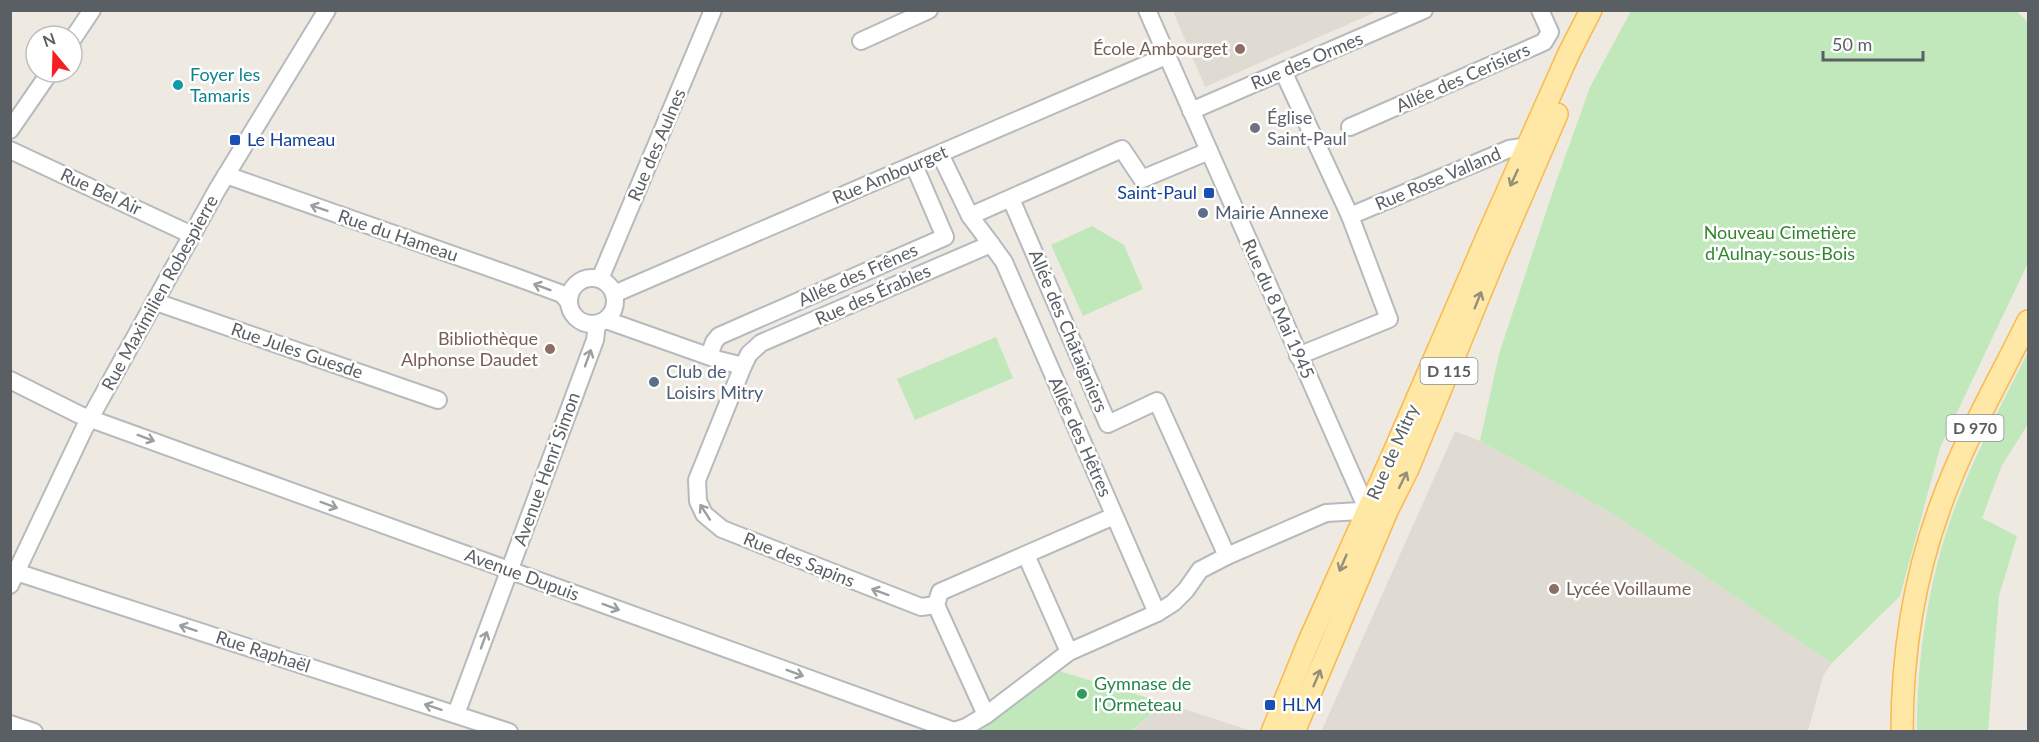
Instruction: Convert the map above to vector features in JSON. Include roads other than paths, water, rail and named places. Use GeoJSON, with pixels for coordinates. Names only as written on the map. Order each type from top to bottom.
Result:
{"type":"FeatureCollection","features":[{"type":"Feature","properties":{"kind":"main road","name":"Rue de Mitry"},"geometry":{"type":"LineString","coordinates":[[1294,732],[1377,510],[1393,454],[1569,53],[1592,10]]}},
{"type":"Feature","properties":{"kind":"main road","name":"Rue de Mitry"},"geometry":{"type":"LineString","coordinates":[[1272,732],[1377,510],[1408,469],[1576,67],[1605,10]]}},
{"type":"Feature","properties":{"kind":"main road","name":"D 970"},"geometry":{"type":"LineString","coordinates":[[1902,732],[1909,634],[1916,591],[1930,539],[1940,507],[1963,451],[2028,321]]}},
{"type":"Feature","properties":{"kind":"street"},"geometry":{"type":"LineString","coordinates":[[83,24],[92,10]]}},
{"type":"Feature","properties":{"kind":"street","name":"Rue Maximilien Robespierre"},"geometry":{"type":"LineString","coordinates":[[13,577],[27,554],[42,515],[91,418],[192,235],[327,10]]}},
{"type":"Feature","properties":{"kind":"street"},"geometry":{"type":"LineString","coordinates":[[861,41],[929,10]]}},
{"type":"Feature","properties":{"kind":"street","name":"Rue du 8 Mai 1945"},"geometry":{"type":"LineString","coordinates":[[1147,10],[1299,356],[1377,510]]}},
{"type":"Feature","properties":{"kind":"street","name":"Rue des Ormes"},"geometry":{"type":"LineString","coordinates":[[1191,111],[1424,10]]}},
{"type":"Feature","properties":{"kind":"street","name":"Allée des Cerisiers"},"geometry":{"type":"LineString","coordinates":[[1350,127],[1544,42],[1550,32],[1540,10]]}},
{"type":"Feature","properties":{"kind":"street","name":"Rue des Aulnes"},"geometry":{"type":"LineString","coordinates":[[600,279],[714,11]]}},
{"type":"Feature","properties":{"kind":"street","name":"Rue Ambourget"},"geometry":{"type":"LineString","coordinates":[[614,294],[1166,56]]}},
{"type":"Feature","properties":{"kind":"street"},"geometry":{"type":"LineString","coordinates":[[1283,71],[1350,216],[1389,319],[1299,356]]}},
{"type":"Feature","properties":{"kind":"street"},"geometry":{"type":"LineString","coordinates":[[10,130],[42,84]]}},
{"type":"Feature","properties":{"kind":"street","name":"Rue Rose Valland"},"geometry":{"type":"LineString","coordinates":[[1350,216],[1509,149],[1528,146]]}},
{"type":"Feature","properties":{"kind":"street"},"geometry":{"type":"LineString","coordinates":[[970,216],[1122,149],[1142,179],[1209,151]]}},
{"type":"Feature","properties":{"kind":"street","name":"Rue Bel Air"},"geometry":{"type":"LineString","coordinates":[[10,150],[192,235]]}},
{"type":"Feature","properties":{"kind":"street"},"geometry":{"type":"LineString","coordinates":[[940,154],[970,216],[991,244]]}},
{"type":"Feature","properties":{"kind":"street","name":"Allée des Frênes"},"geometry":{"type":"LineString","coordinates":[[709,356],[719,336],[945,237],[914,165]]}},
{"type":"Feature","properties":{"kind":"street","name":"Rue du Hameau"},"geometry":{"type":"LineString","coordinates":[[226,175],[562,294],[568,301]]}},
{"type":"Feature","properties":{"kind":"street","name":"Allée des Châtaigniers"},"geometry":{"type":"LineString","coordinates":[[1011,199],[1108,424],[1157,401],[1227,556]]}},
{"type":"Feature","properties":{"kind":"street","name":"Allée des Hêtres"},"geometry":{"type":"LineString","coordinates":[[991,244],[1004,261],[1157,613]]}},
{"type":"Feature","properties":{"kind":"street","name":"Rue des Érables"},"geometry":{"type":"LineString","coordinates":[[743,366],[749,354],[761,343],[991,244]]}},
{"type":"Feature","properties":{"kind":"street"},"geometry":{"type":"LineString","coordinates":[[601,322],[614,308],[614,294],[600,279],[585,279],[573,287],[568,301],[569,308],[583,323],[601,322],[743,366]]}},
{"type":"Feature","properties":{"kind":"street","name":"Rue Jules Guesde"},"geometry":{"type":"LineString","coordinates":[[156,302],[438,400]]}},
{"type":"Feature","properties":{"kind":"street","name":"Avenue Henri Simon"},"geometry":{"type":"LineString","coordinates":[[456,714],[601,322]]}},
{"type":"Feature","properties":{"kind":"street","name":"Rue des Sapins"},"geometry":{"type":"LineString","coordinates":[[743,366],[697,480],[698,501],[704,514],[722,530],[852,582],[921,607],[936,606]]}},
{"type":"Feature","properties":{"kind":"street","name":"Avenue Dupuis"},"geometry":{"type":"LineString","coordinates":[[10,380],[80,415],[953,731]]}},
{"type":"Feature","properties":{"kind":"street"},"geometry":{"type":"LineString","coordinates":[[953,731],[966,727],[986,715],[1079,646],[1157,613],[1178,599],[1200,570],[1326,513],[1377,510]]}},
{"type":"Feature","properties":{"kind":"street"},"geometry":{"type":"LineString","coordinates":[[986,715],[936,606],[940,592],[1114,516]]}},
{"type":"Feature","properties":{"kind":"street"},"geometry":{"type":"LineString","coordinates":[[1026,555],[1069,652]]}},
{"type":"Feature","properties":{"kind":"street","name":"Rue Raphaël"},"geometry":{"type":"LineString","coordinates":[[13,577],[509,732]]}},
{"type":"Feature","properties":{"kind":"street"},"geometry":{"type":"LineString","coordinates":[[10,724],[34,732]]}},
{"type":"Feature","properties":{"kind":"place","name":"École Ambourget"},"geometry":{"type":"Point","coordinates":[1240,49]}},
{"type":"Feature","properties":{"kind":"place","name":"Foyer les Tamaris"},"geometry":{"type":"Point","coordinates":[178,85]}},
{"type":"Feature","properties":{"kind":"place","name":"Église Saint-Paul"},"geometry":{"type":"Point","coordinates":[1255,128]}},
{"type":"Feature","properties":{"kind":"place","name":"Le Hameau"},"geometry":{"type":"Point","coordinates":[235,140]}},
{"type":"Feature","properties":{"kind":"place","name":"Saint-Paul"},"geometry":{"type":"Point","coordinates":[1209,193]}},
{"type":"Feature","properties":{"kind":"place","name":"Mairie Annexe"},"geometry":{"type":"Point","coordinates":[1203,213]}},
{"type":"Feature","properties":{"kind":"place","name":"Bibliothèque Alphonse Daudet"},"geometry":{"type":"Point","coordinates":[550,349]}},
{"type":"Feature","properties":{"kind":"place","name":"Club de Loisirs Mitry"},"geometry":{"type":"Point","coordinates":[654,382]}},
{"type":"Feature","properties":{"kind":"place","name":"Lycée Voillaume"},"geometry":{"type":"Point","coordinates":[1554,589]}},
{"type":"Feature","properties":{"kind":"place","name":"Gymnase de l'Ormeteau"},"geometry":{"type":"Point","coordinates":[1082,694]}},
{"type":"Feature","properties":{"kind":"place","name":"HLM"},"geometry":{"type":"Point","coordinates":[1270,705]}},
{"type":"Feature","properties":{"kind":"park label","name":"Nouveau Cimetière d'Aulnay-sous-Bois"},"geometry":{"type":"Point","coordinates":[1780,243]}}]}
